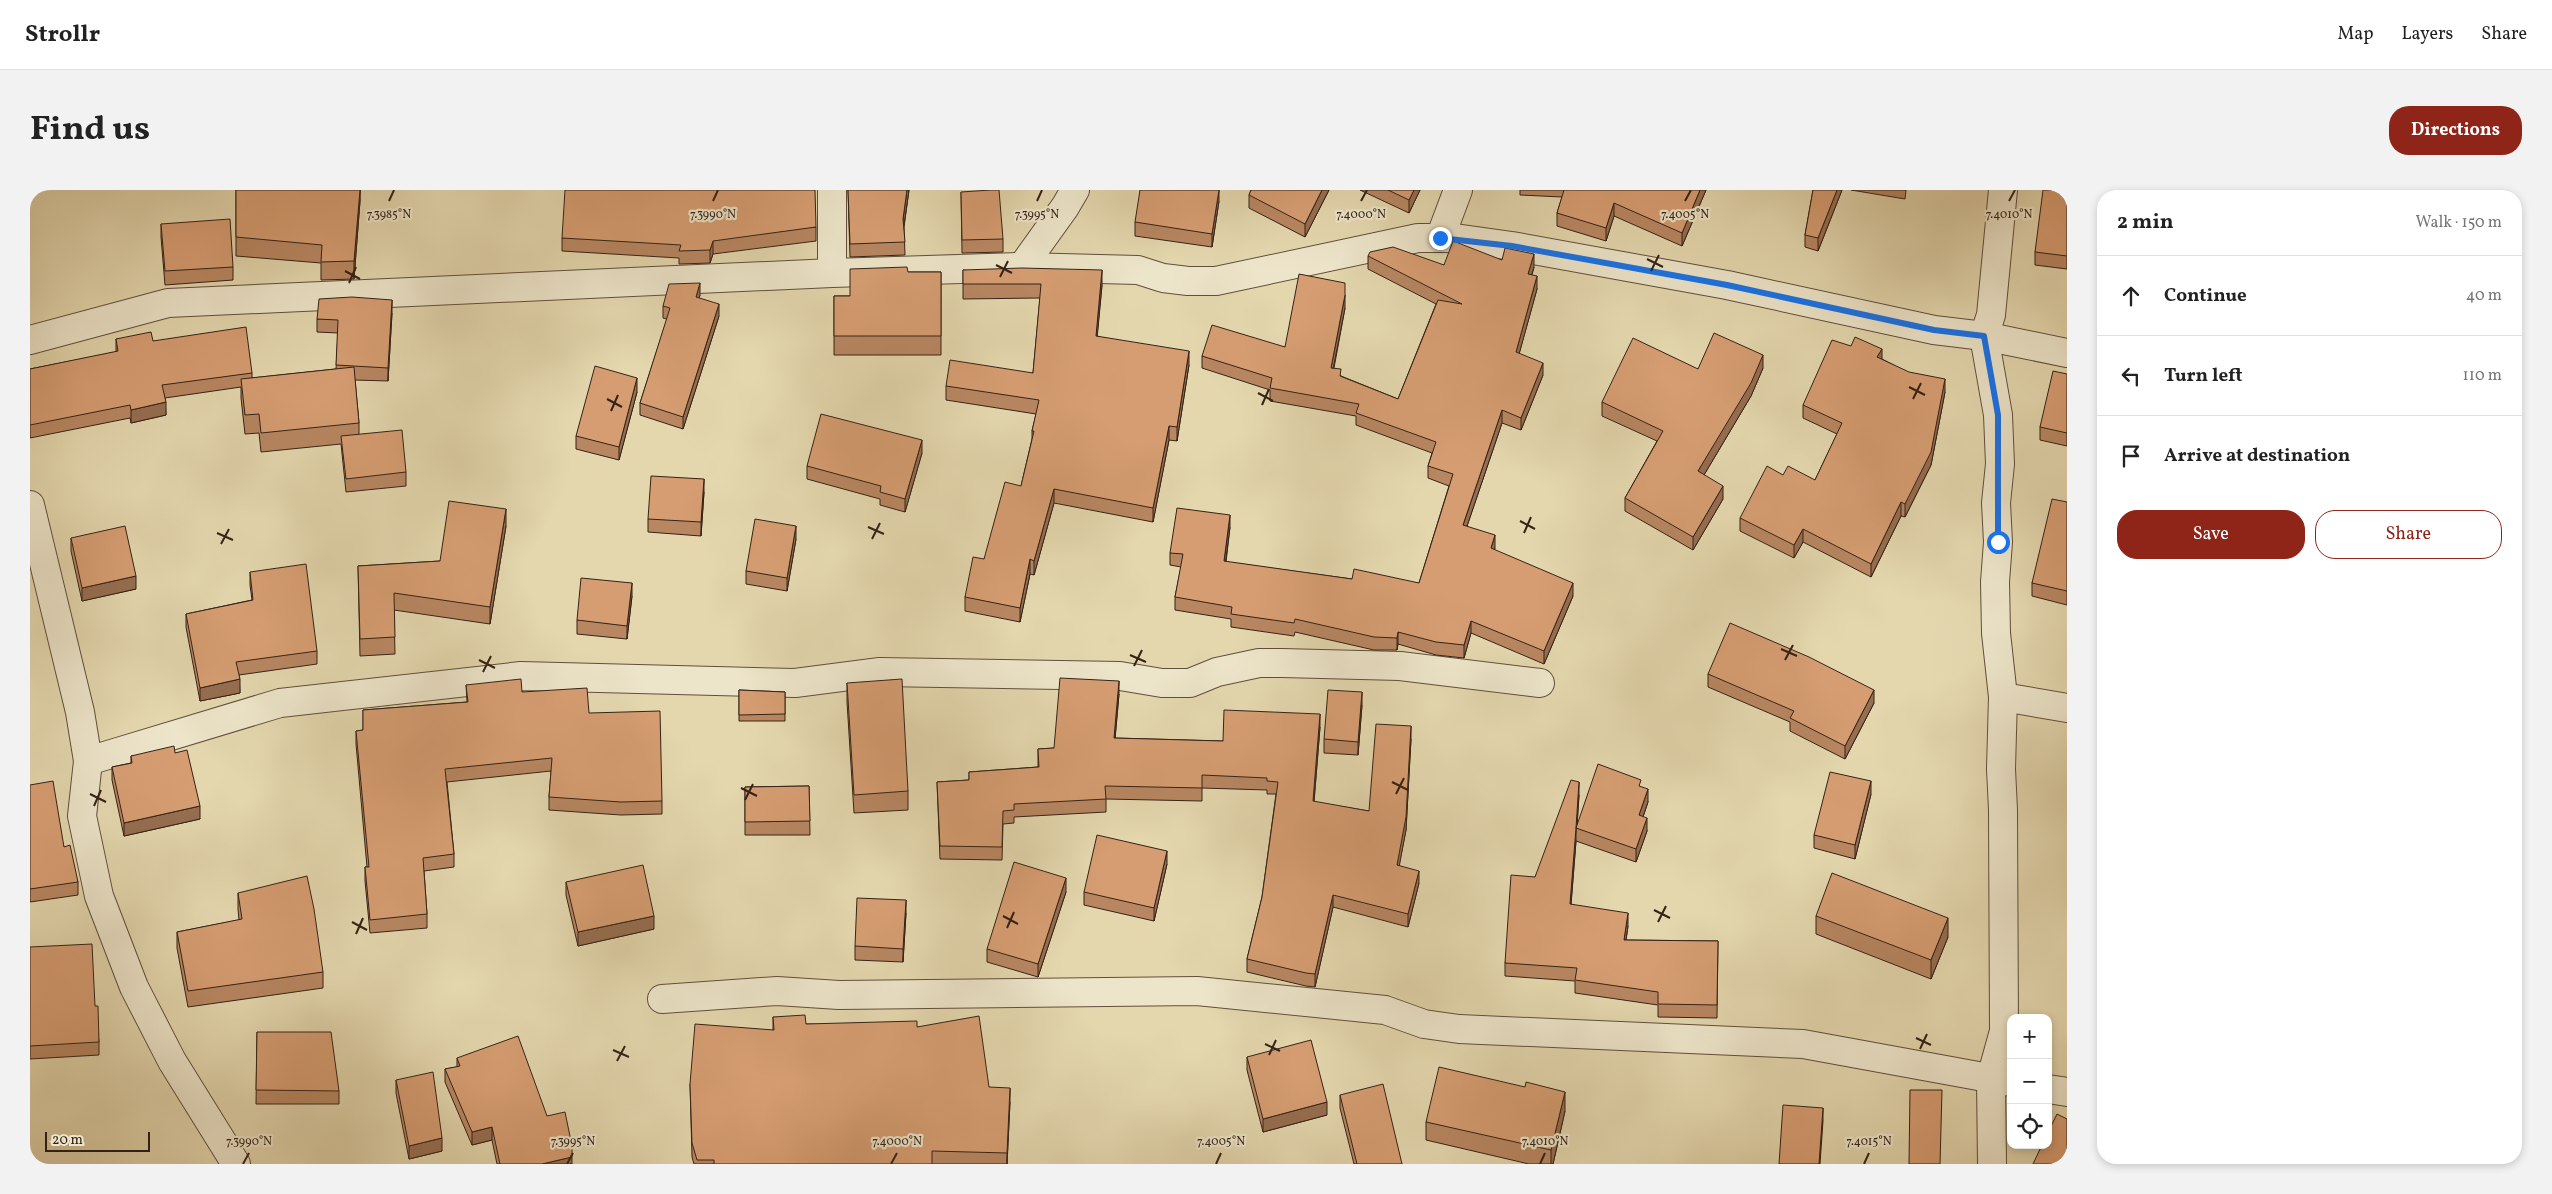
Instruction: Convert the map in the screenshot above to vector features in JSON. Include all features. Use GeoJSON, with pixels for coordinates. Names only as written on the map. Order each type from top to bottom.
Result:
{"type":"FeatureCollection","features":[{"type":"Feature","properties":{"kind":"street"},"geometry":{"type":"LineString","coordinates":[[832,190],[832,273]]}},
{"type":"Feature","properties":{"kind":"street"},"geometry":{"type":"LineString","coordinates":[[1022,266],[1065,207],[1075,190]]}},
{"type":"Feature","properties":{"kind":"street"},"geometry":{"type":"LineString","coordinates":[[1440,238],[1458,190]]}},
{"type":"Feature","properties":{"kind":"street"},"geometry":{"type":"LineString","coordinates":[[1992,1164],[2004,1031],[2004,810],[2001,769],[2003,697],[1996,633],[1998,542],[1996,503],[2000,464],[1998,415],[1984,336],[1991,315],[2003,190]]}},
{"type":"Feature","properties":{"kind":"street"},"geometry":{"type":"LineString","coordinates":[[30,340],[168,303],[1022,266],[1138,270],[1163,278],[1188,281],[1216,281],[1418,238],[1455,238],[1531,249],[1727,285],[1934,330],[1984,336],[2067,353]]}},
{"type":"Feature","properties":{"kind":"street"},"geometry":{"type":"LineString","coordinates":[[30,505],[68,658],[88,761],[82,816],[99,896],[134,986],[172,1061],[236,1164]]}},
{"type":"Feature","properties":{"kind":"street"},"geometry":{"type":"LineString","coordinates":[[88,761],[280,703],[521,676],[795,683],[880,672],[1120,676],[1162,683],[1190,683],[1217,672],[1250,665],[1282,662],[1400,666],[1540,683]]}},
{"type":"Feature","properties":{"kind":"street"},"geometry":{"type":"LineString","coordinates":[[2003,697],[2067,708]]}},
{"type":"Feature","properties":{"kind":"street"},"geometry":{"type":"LineString","coordinates":[[662,999],[777,991],[839,995],[1197,991],[1385,1010],[1424,1024],[1458,1029],[1803,1044],[2001,1080]]}},
{"type":"Feature","properties":{"kind":"street"},"geometry":{"type":"LineString","coordinates":[[2052,1090],[2067,1092]]}},
{"type":"Feature","properties":{"kind":"building"},"geometry":{"type":"Polygon","coordinates":[[[236,190],[360,190],[354,261],[321,262],[322,245],[236,237],[236,190]]]}},
{"type":"Feature","properties":{"kind":"building"},"geometry":{"type":"Polygon","coordinates":[[[565,190],[815,190],[816,227],[713,241],[710,250],[679,251],[681,245],[562,238],[565,190]]]}},
{"type":"Feature","properties":{"kind":"building"},"geometry":{"type":"Polygon","coordinates":[[[848,190],[907,190],[903,219],[905,242],[850,244],[848,190]]]}},
{"type":"Feature","properties":{"kind":"building"},"geometry":{"type":"Polygon","coordinates":[[[999,190],[1003,239],[962,240],[961,192],[999,190]]]}},
{"type":"Feature","properties":{"kind":"building"},"geometry":{"type":"Polygon","coordinates":[[[1140,190],[1219,190],[1212,234],[1135,222],[1140,190]]]}},
{"type":"Feature","properties":{"kind":"building"},"geometry":{"type":"Polygon","coordinates":[[[1251,190],[1322,190],[1305,224],[1249,195],[1251,190]]]}},
{"type":"Feature","properties":{"kind":"building"},"geometry":{"type":"Polygon","coordinates":[[[1388,190],[1414,190],[1409,200],[1388,190]]]}},
{"type":"Feature","properties":{"kind":"building"},"geometry":{"type":"Polygon","coordinates":[[[1564,190],[1700,190],[1682,233],[1614,203],[1606,228],[1557,213],[1564,190]]]}},
{"type":"Feature","properties":{"kind":"building"},"geometry":{"type":"Polygon","coordinates":[[[1813,190],[1837,190],[1818,238],[1805,235],[1813,190]]]}},
{"type":"Feature","properties":{"kind":"building"},"geometry":{"type":"Polygon","coordinates":[[[2043,190],[2067,190],[2067,256],[2035,252],[2043,190]]]}},
{"type":"Feature","properties":{"kind":"building"},"geometry":{"type":"Polygon","coordinates":[[[230,219],[233,267],[165,271],[161,224],[230,219]]]}},
{"type":"Feature","properties":{"kind":"building"},"geometry":{"type":"Polygon","coordinates":[[[1453,241],[1502,260],[1505,248],[1534,254],[1528,274],[1537,276],[1516,352],[1543,363],[1521,418],[1502,410],[1463,525],[1495,535],[1491,548],[1573,583],[1544,651],[1471,621],[1464,645],[1436,642],[1398,632],[1397,638],[1374,637],[1295,619],[1294,623],[1231,614],[1232,607],[1175,597],[1183,554],[1170,553],[1177,508],[1230,515],[1224,561],[1352,579],[1354,569],[1419,583],[1453,474],[1428,466],[1436,442],[1356,413],[1359,404],[1270,388],[1272,378],[1202,356],[1212,325],[1285,347],[1299,274],[1345,283],[1345,295],[1331,368],[1341,369],[1340,376],[1398,399],[1438,300],[1462,304],[1368,256],[1370,252],[1393,247],[1444,265],[1453,241]]]}},
{"type":"Feature","properties":{"kind":"building"},"geometry":{"type":"Polygon","coordinates":[[[907,267],[908,272],[941,272],[941,336],[834,336],[834,296],[850,296],[850,269],[907,267]]]}},
{"type":"Feature","properties":{"kind":"building"},"geometry":{"type":"Polygon","coordinates":[[[1022,268],[1102,270],[1096,336],[1189,351],[1177,427],[1169,426],[1153,508],[1054,489],[1034,561],[1030,559],[1020,608],[965,597],[973,557],[984,559],[1005,482],[1021,486],[1039,400],[946,386],[950,360],[1033,373],[1041,284],[963,284],[963,270],[1022,268]]]}},
{"type":"Feature","properties":{"kind":"building"},"geometry":{"type":"Polygon","coordinates":[[[700,283],[696,297],[719,304],[683,417],[640,403],[670,308],[663,306],[669,284],[700,283]]]}},
{"type":"Feature","properties":{"kind":"building"},"geometry":{"type":"Polygon","coordinates":[[[352,297],[392,300],[388,368],[336,365],[338,320],[317,319],[319,299],[352,297]]]}},
{"type":"Feature","properties":{"kind":"building"},"geometry":{"type":"Polygon","coordinates":[[[246,327],[252,373],[162,385],[166,402],[131,410],[130,405],[30,425],[30,369],[118,351],[116,339],[151,332],[153,341],[246,327]]]}},
{"type":"Feature","properties":{"kind":"building"},"geometry":{"type":"Polygon","coordinates":[[[1714,333],[1763,355],[1751,383],[1698,471],[1723,486],[1693,537],[1625,498],[1663,431],[1602,402],[1633,338],[1698,369],[1714,333]]]}},
{"type":"Feature","properties":{"kind":"building"},"geometry":{"type":"Polygon","coordinates":[[[1855,337],[1882,349],[1877,357],[1909,372],[1945,379],[1931,452],[1905,504],[1901,502],[1871,564],[1803,529],[1794,545],[1740,518],[1767,466],[1783,475],[1788,466],[1815,480],[1842,423],[1803,405],[1832,340],[1851,346],[1855,337]]]}},
{"type":"Feature","properties":{"kind":"building"},"geometry":{"type":"Polygon","coordinates":[[[595,366],[637,378],[619,447],[576,436],[595,366]]]}},
{"type":"Feature","properties":{"kind":"building"},"geometry":{"type":"Polygon","coordinates":[[[354,367],[359,423],[261,433],[259,414],[245,415],[241,379],[354,367]]]}},
{"type":"Feature","properties":{"kind":"building"},"geometry":{"type":"Polygon","coordinates":[[[2053,371],[2067,374],[2067,433],[2040,427],[2053,371]]]}},
{"type":"Feature","properties":{"kind":"building"},"geometry":{"type":"Polygon","coordinates":[[[821,414],[922,440],[905,499],[880,492],[881,486],[807,466],[821,414]]]}},
{"type":"Feature","properties":{"kind":"building"},"geometry":{"type":"Polygon","coordinates":[[[402,430],[406,472],[346,479],[341,436],[402,430]]]}},
{"type":"Feature","properties":{"kind":"building"},"geometry":{"type":"Polygon","coordinates":[[[651,476],[704,479],[701,522],[648,519],[651,476]]]}},
{"type":"Feature","properties":{"kind":"building"},"geometry":{"type":"Polygon","coordinates":[[[2052,499],[2067,502],[2067,591],[2032,583],[2052,499]]]}},
{"type":"Feature","properties":{"kind":"building"},"geometry":{"type":"Polygon","coordinates":[[[449,501],[506,509],[490,607],[394,593],[395,637],[360,639],[358,566],[440,561],[449,501]]]}},
{"type":"Feature","properties":{"kind":"building"},"geometry":{"type":"Polygon","coordinates":[[[755,519],[796,526],[787,578],[746,571],[755,519]]]}},
{"type":"Feature","properties":{"kind":"building"},"geometry":{"type":"Polygon","coordinates":[[[125,526],[136,576],[82,588],[71,538],[125,526]]]}},
{"type":"Feature","properties":{"kind":"building"},"geometry":{"type":"Polygon","coordinates":[[[306,564],[317,651],[236,662],[240,679],[200,688],[186,614],[253,600],[250,572],[306,564]]]}},
{"type":"Feature","properties":{"kind":"building"},"geometry":{"type":"Polygon","coordinates":[[[581,578],[632,583],[627,626],[577,620],[581,578]]]}},
{"type":"Feature","properties":{"kind":"building"},"geometry":{"type":"Polygon","coordinates":[[[1730,623],[1809,657],[1874,690],[1845,746],[1790,718],[1794,711],[1708,674],[1730,623]]]}},
{"type":"Feature","properties":{"kind":"building"},"geometry":{"type":"Polygon","coordinates":[[[1060,678],[1119,681],[1114,738],[1223,741],[1224,710],[1320,714],[1313,801],[1369,811],[1376,724],[1411,726],[1406,817],[1397,865],[1419,871],[1408,914],[1333,895],[1315,974],[1247,959],[1262,897],[1278,782],[1267,781],[1267,778],[1202,775],[1202,788],[1105,786],[1106,799],[1014,804],[1014,810],[1003,811],[1002,847],[940,846],[937,782],[969,780],[969,772],[1039,767],[1038,749],[1054,748],[1060,678]]]}},
{"type":"Feature","properties":{"kind":"building"},"geometry":{"type":"Polygon","coordinates":[[[521,679],[522,692],[587,688],[589,713],[660,711],[662,801],[621,802],[549,797],[552,758],[445,769],[454,854],[423,858],[427,914],[370,920],[365,867],[369,867],[356,731],[363,730],[363,710],[468,702],[466,685],[521,679]]]}},
{"type":"Feature","properties":{"kind":"building"},"geometry":{"type":"Polygon","coordinates":[[[902,679],[908,791],[854,795],[847,683],[902,679]]]}},
{"type":"Feature","properties":{"kind":"building"},"geometry":{"type":"Polygon","coordinates":[[[739,690],[785,692],[785,714],[739,715],[739,690]]]}},
{"type":"Feature","properties":{"kind":"building"},"geometry":{"type":"Polygon","coordinates":[[[1328,690],[1362,692],[1358,742],[1324,739],[1328,690]]]}},
{"type":"Feature","properties":{"kind":"building"},"geometry":{"type":"Polygon","coordinates":[[[174,746],[175,753],[187,750],[200,806],[124,823],[112,767],[132,763],[131,756],[174,746]]]}},
{"type":"Feature","properties":{"kind":"building"},"geometry":{"type":"Polygon","coordinates":[[[1598,764],[1641,780],[1639,786],[1648,789],[1639,815],[1647,818],[1636,849],[1576,828],[1598,764]]]}},
{"type":"Feature","properties":{"kind":"building"},"geometry":{"type":"Polygon","coordinates":[[[1830,772],[1871,781],[1855,845],[1814,835],[1830,772]]]}},
{"type":"Feature","properties":{"kind":"building"},"geometry":{"type":"Polygon","coordinates":[[[1571,780],[1579,782],[1570,904],[1628,913],[1624,940],[1718,941],[1717,1005],[1658,1004],[1658,992],[1575,980],[1577,968],[1505,963],[1511,875],[1535,877],[1571,780]]]}},
{"type":"Feature","properties":{"kind":"building"},"geometry":{"type":"Polygon","coordinates":[[[53,781],[64,847],[70,845],[78,882],[30,889],[30,785],[53,781]]]}},
{"type":"Feature","properties":{"kind":"building"},"geometry":{"type":"Polygon","coordinates":[[[809,786],[810,821],[745,822],[745,787],[809,786]]]}},
{"type":"Feature","properties":{"kind":"building"},"geometry":{"type":"Polygon","coordinates":[[[1097,835],[1167,851],[1154,908],[1084,892],[1097,835]]]}},
{"type":"Feature","properties":{"kind":"building"},"geometry":{"type":"Polygon","coordinates":[[[1014,862],[1066,878],[1038,964],[987,949],[1014,862]]]}},
{"type":"Feature","properties":{"kind":"building"},"geometry":{"type":"Polygon","coordinates":[[[643,865],[654,916],[578,932],[566,882],[643,865]]]}},
{"type":"Feature","properties":{"kind":"building"},"geometry":{"type":"Polygon","coordinates":[[[1832,873],[1948,918],[1931,960],[1816,916],[1832,873]]]}},
{"type":"Feature","properties":{"kind":"building"},"geometry":{"type":"Polygon","coordinates":[[[307,876],[323,972],[188,991],[177,932],[242,919],[238,893],[307,876]]]}},
{"type":"Feature","properties":{"kind":"building"},"geometry":{"type":"Polygon","coordinates":[[[857,898],[906,900],[903,949],[855,946],[857,898]]]}},
{"type":"Feature","properties":{"kind":"building"},"geometry":{"type":"Polygon","coordinates":[[[92,944],[95,1006],[98,1006],[99,1042],[30,1046],[30,947],[92,944]]]}},
{"type":"Feature","properties":{"kind":"building"},"geometry":{"type":"Polygon","coordinates":[[[805,1015],[806,1024],[917,1021],[917,1027],[979,1016],[989,1087],[1010,1088],[1007,1153],[932,1151],[932,1164],[714,1164],[714,1160],[697,1160],[692,1143],[690,1084],[695,1024],[774,1030],[773,1017],[805,1015]]]}},
{"type":"Feature","properties":{"kind":"building"},"geometry":{"type":"Polygon","coordinates":[[[257,1032],[331,1032],[339,1091],[256,1090],[257,1032]]]}},
{"type":"Feature","properties":{"kind":"building"},"geometry":{"type":"Polygon","coordinates":[[[518,1036],[547,1116],[565,1112],[572,1146],[572,1157],[542,1164],[500,1164],[492,1127],[472,1132],[445,1069],[460,1066],[457,1058],[518,1036]]]}},
{"type":"Feature","properties":{"kind":"building"},"geometry":{"type":"Polygon","coordinates":[[[1311,1040],[1327,1102],[1263,1119],[1247,1057],[1311,1040]]]}},
{"type":"Feature","properties":{"kind":"building"},"geometry":{"type":"Polygon","coordinates":[[[1439,1067],[1525,1087],[1526,1082],[1565,1092],[1551,1150],[1426,1122],[1439,1067]]]}},
{"type":"Feature","properties":{"kind":"building"},"geometry":{"type":"Polygon","coordinates":[[[433,1072],[442,1138],[409,1146],[396,1080],[433,1072]]]}},
{"type":"Feature","properties":{"kind":"building"},"geometry":{"type":"Polygon","coordinates":[[[1383,1084],[1402,1164],[1357,1164],[1340,1095],[1383,1084]]]}},
{"type":"Feature","properties":{"kind":"building"},"geometry":{"type":"Polygon","coordinates":[[[1910,1090],[1942,1090],[1940,1164],[1909,1164],[1910,1090]]]}},
{"type":"Feature","properties":{"kind":"building"},"geometry":{"type":"Polygon","coordinates":[[[1783,1105],[1823,1108],[1819,1164],[1779,1164],[1783,1105]]]}},
{"type":"Feature","properties":{"kind":"building"},"geometry":{"type":"Polygon","coordinates":[[[2057,1114],[2067,1119],[2067,1164],[2033,1164],[2040,1149],[2052,1149],[2052,1124],[2057,1114]]]}},
{"type":"Feature","properties":{"kind":"route"},"geometry":{"type":"LineString","coordinates":[[1440,238],[1455,238],[1512,246],[1727,285],[1934,330],[1984,336],[1998,415],[2000,464],[1996,503],[1998,542]]}}]}
